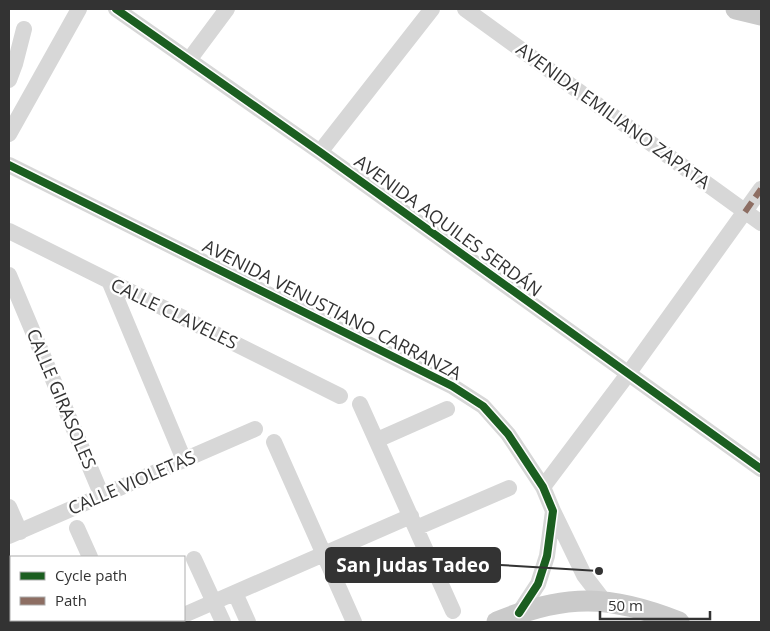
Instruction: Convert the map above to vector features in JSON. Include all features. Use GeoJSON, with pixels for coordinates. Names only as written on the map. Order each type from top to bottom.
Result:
{"type":"FeatureCollection","features":[{"type":"Feature","properties":{"kind":"main road"},"geometry":{"type":"LineString","coordinates":[[736,9],[761,15]]}},
{"type":"Feature","properties":{"kind":"main road"},"geometry":{"type":"LineString","coordinates":[[497,622],[519,613],[560,602],[604,601],[650,611],[679,622]]}},
{"type":"Feature","properties":{"kind":"street"},"geometry":{"type":"LineString","coordinates":[[9,134],[15,109],[79,9]]}},
{"type":"Feature","properties":{"kind":"street","name":"AVENIDA AQUILES SERDÁN"},"geometry":{"type":"LineString","coordinates":[[116,9],[320,152],[761,469]]}},
{"type":"Feature","properties":{"kind":"street"},"geometry":{"type":"LineString","coordinates":[[189,60],[226,9]]}},
{"type":"Feature","properties":{"kind":"street"},"geometry":{"type":"LineString","coordinates":[[320,152],[432,9]]}},
{"type":"Feature","properties":{"kind":"street","name":"AVENIDA EMILIANO ZAPATA"},"geometry":{"type":"LineString","coordinates":[[465,9],[761,223]]}},
{"type":"Feature","properties":{"kind":"street"},"geometry":{"type":"LineString","coordinates":[[9,80],[12,63],[24,29]]}},
{"type":"Feature","properties":{"kind":"street","name":"AVENIDA VENUSTIANO CARRANZA"},"geometry":{"type":"LineString","coordinates":[[9,165],[452,386],[482,406],[508,434],[543,487],[584,575],[604,601]]}},
{"type":"Feature","properties":{"kind":"street"},"geometry":{"type":"LineString","coordinates":[[543,487],[628,374],[761,189]]}},
{"type":"Feature","properties":{"kind":"street","name":"CALLE CLAVELES"},"geometry":{"type":"LineString","coordinates":[[9,231],[340,396]]}},
{"type":"Feature","properties":{"kind":"street","name":"CALLE GIRASOLES"},"geometry":{"type":"LineString","coordinates":[[9,275],[102,496]]}},
{"type":"Feature","properties":{"kind":"street"},"geometry":{"type":"LineString","coordinates":[[110,283],[184,460]]}},
{"type":"Feature","properties":{"kind":"street"},"geometry":{"type":"LineString","coordinates":[[360,404],[453,611]]}},
{"type":"Feature","properties":{"kind":"street"},"geometry":{"type":"LineString","coordinates":[[377,440],[448,409]]}},
{"type":"Feature","properties":{"kind":"street","name":"CALLE VIOLETAS"},"geometry":{"type":"LineString","coordinates":[[14,534],[255,429]]}},
{"type":"Feature","properties":{"kind":"street"},"geometry":{"type":"LineString","coordinates":[[274,442],[354,622]]}},
{"type":"Feature","properties":{"kind":"street"},"geometry":{"type":"LineString","coordinates":[[185,615],[324,554],[509,488]]}},
{"type":"Feature","properties":{"kind":"street"},"geometry":{"type":"LineString","coordinates":[[9,507],[14,534]]}},
{"type":"Feature","properties":{"kind":"street","name":"AVENIDA VENUSTIANO CARRANZA"},"geometry":{"type":"LineString","coordinates":[[519,613],[538,584],[548,556],[553,511]]}},
{"type":"Feature","properties":{"kind":"street"},"geometry":{"type":"LineString","coordinates":[[77,528],[90,556]]}},
{"type":"Feature","properties":{"kind":"street"},"geometry":{"type":"LineString","coordinates":[[194,559],[223,622]]}},
{"type":"Feature","properties":{"kind":"street"},"geometry":{"type":"LineString","coordinates":[[235,593],[248,622]]}},
{"type":"Feature","properties":{"kind":"marked path"},"geometry":{"type":"LineString","coordinates":[[745,212],[761,189]]}},
{"type":"Feature","properties":{"kind":"cycle path"},"geometry":{"type":"LineString","coordinates":[[116,9],[320,152],[761,469]]}},
{"type":"Feature","properties":{"kind":"cycle path"},"geometry":{"type":"LineString","coordinates":[[9,165],[452,386],[483,406],[508,434],[543,487],[553,511],[547,556],[538,584],[519,613]]}},
{"type":"Feature","properties":{"kind":"place","name":"San Judas Tadeo"},"geometry":{"type":"Point","coordinates":[599,571]}}]}
